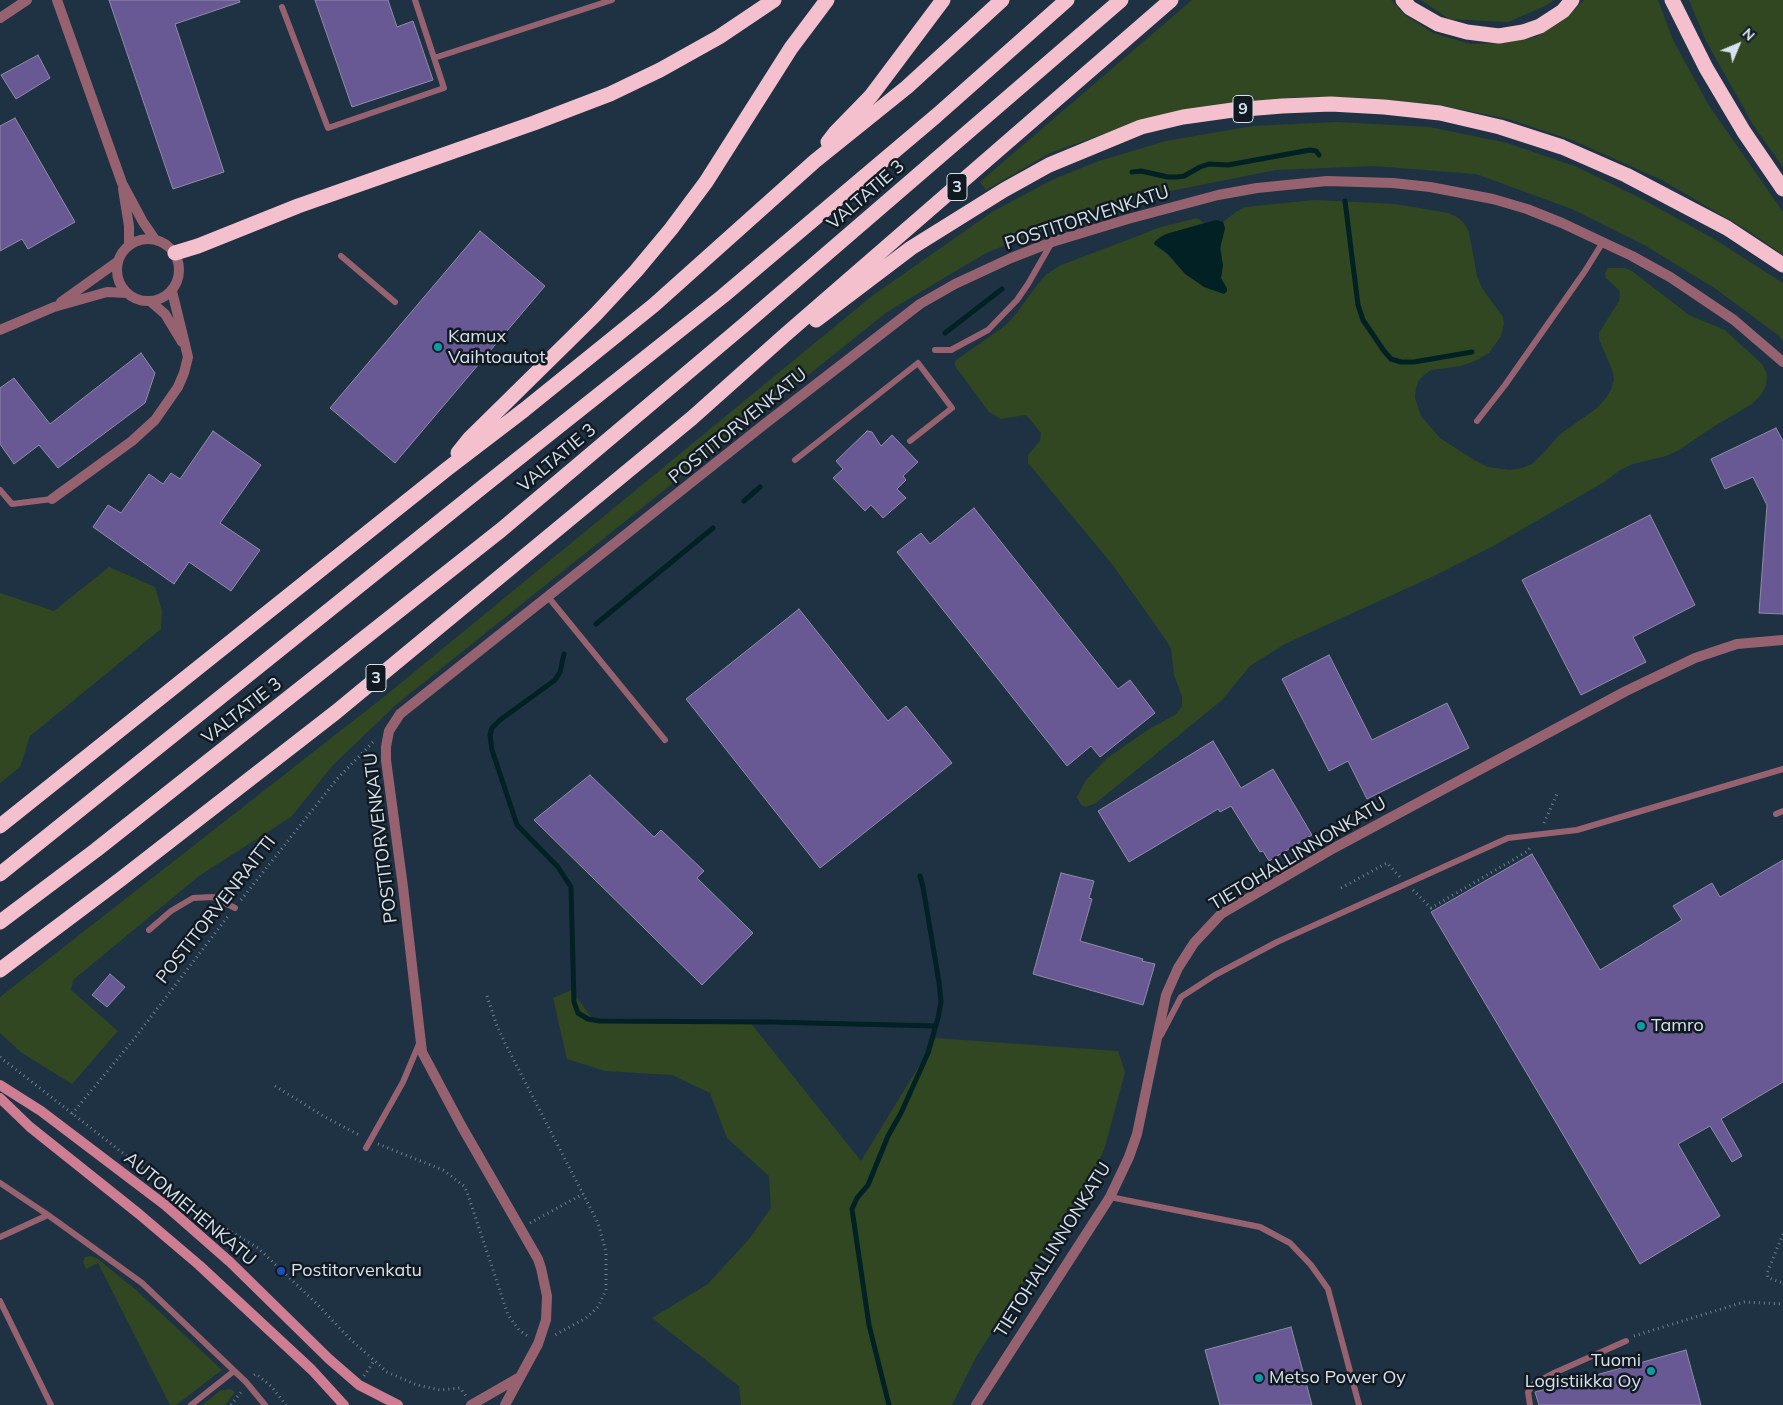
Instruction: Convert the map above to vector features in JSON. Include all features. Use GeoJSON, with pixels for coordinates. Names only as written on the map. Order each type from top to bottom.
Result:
{"type":"FeatureCollection","features":[{"type":"Feature","properties":{"kind":"highway"},"geometry":{"type":"LineString","coordinates":[[175,253],[198,246],[298,206],[610,94],[660,70],[719,37],[774,0]]}},
{"type":"Feature","properties":{"kind":"highway"},"geometry":{"type":"LineString","coordinates":[[447,469],[470,438],[596,314],[636,271],[671,229],[721,158],[791,48],[826,0]]}},
{"type":"Feature","properties":{"kind":"highway"},"geometry":{"type":"LineString","coordinates":[[815,161],[835,133],[871,96],[943,0]]}},
{"type":"Feature","properties":{"kind":"highway"},"geometry":{"type":"LineString","coordinates":[[0,826],[654,305],[815,161],[907,86],[1002,0]]}},
{"type":"Feature","properties":{"kind":"highway","name":"VALTATIE 3"},"geometry":{"type":"LineString","coordinates":[[0,874],[723,296],[936,116],[1067,0]]}},
{"type":"Feature","properties":{"kind":"highway","name":"VALTATIE 3"},"geometry":{"type":"LineString","coordinates":[[0,922],[96,850],[501,530],[752,318],[1121,0]]}},
{"type":"Feature","properties":{"kind":"highway","name":"3"},"geometry":{"type":"LineString","coordinates":[[0,970],[336,712],[692,418],[1171,0]]}},
{"type":"Feature","properties":{"kind":"highway"},"geometry":{"type":"LineString","coordinates":[[1403,0],[1410,8],[1438,24],[1468,32],[1499,36],[1523,32],[1540,26],[1563,10],[1572,0]]}},
{"type":"Feature","properties":{"kind":"highway"},"geometry":{"type":"LineString","coordinates":[[1674,5],[1706,68],[1744,132],[1783,189]]}},
{"type":"Feature","properties":{"kind":"highway","name":"9"},"geometry":{"type":"LineString","coordinates":[[742,373],[799,334],[910,248],[1004,190],[1049,165],[1141,127],[1183,117],[1233,110],[1331,104],[1384,107],[1440,113],[1500,127],[1562,147],[1626,175],[1727,228],[1783,265]]}},
{"type":"Feature","properties":{"kind":"main road","name":"AUTOMIEHENKATU"},"geometry":{"type":"LineString","coordinates":[[0,1085],[40,1111],[165,1205],[230,1262],[359,1385],[398,1405]]}},
{"type":"Feature","properties":{"kind":"main road","name":"AUTOMIEHENKATU"},"geometry":{"type":"LineString","coordinates":[[0,1098],[30,1127],[140,1214],[199,1264],[312,1370],[344,1405]]}},
{"type":"Feature","properties":{"kind":"street"},"geometry":{"type":"LineString","coordinates":[[56,0],[122,183],[154,238]]}},
{"type":"Feature","properties":{"kind":"street"},"geometry":{"type":"LineString","coordinates":[[0,18],[21,1]]}},
{"type":"Feature","properties":{"kind":"street","name":"POSTITORVENKATU"},"geometry":{"type":"LineString","coordinates":[[505,1405],[538,1344],[546,1320],[547,1296],[541,1268],[426,1062],[420,1043],[404,887],[386,760],[389,731],[400,714],[903,316],[955,284],[1011,258],[1052,242],[1218,195],[1258,188],[1327,182],[1393,183],[1472,194],[1526,209],[1604,242],[1670,277],[1734,320],[1783,362]]}},
{"type":"Feature","properties":{"kind":"street"},"geometry":{"type":"LineString","coordinates":[[122,183],[129,226],[129,244]]}},
{"type":"Feature","properties":{"kind":"street"},"geometry":{"type":"LineString","coordinates":[[0,330],[54,307],[108,292],[127,293],[142,301],[158,300],[172,290],[180,272],[175,253],[162,241],[154,238],[144,238],[129,244],[122,252],[117,262],[117,276],[127,293]]}},
{"type":"Feature","properties":{"kind":"street"},"geometry":{"type":"LineString","coordinates":[[54,307],[117,262]]}},
{"type":"Feature","properties":{"kind":"street"},"geometry":{"type":"LineString","coordinates":[[52,499],[132,441],[155,420],[178,387],[188,357],[172,290]]}},
{"type":"Feature","properties":{"kind":"street"},"geometry":{"type":"LineString","coordinates":[[150,301],[165,314],[185,347]]}},
{"type":"Feature","properties":{"kind":"street","name":"TIETOHALLINNONKATU"},"geometry":{"type":"LineString","coordinates":[[976,1405],[1110,1197],[1129,1157],[1137,1134],[1166,995],[1178,968],[1194,943],[1222,914],[1334,848],[1626,692],[1695,658],[1737,644],[1783,640]]}},
{"type":"Feature","properties":{"kind":"street","name":"POSTITORVENKATU"},"geometry":{"type":"LineString","coordinates":[[472,1404],[519,1377]]}},
{"type":"Feature","properties":{"kind":"lane"},"geometry":{"type":"LineString","coordinates":[[282,7],[328,128],[444,88],[415,0]]}},
{"type":"Feature","properties":{"kind":"lane"},"geometry":{"type":"LineString","coordinates":[[434,58],[612,0]]}},
{"type":"Feature","properties":{"kind":"lane"},"geometry":{"type":"LineString","coordinates":[[935,350],[951,350],[988,330],[1028,284],[1052,242]]}},
{"type":"Feature","properties":{"kind":"lane"},"geometry":{"type":"LineString","coordinates":[[1476,421],[1505,385],[1604,242]]}},
{"type":"Feature","properties":{"kind":"lane"},"geometry":{"type":"LineString","coordinates":[[341,256],[395,302]]}},
{"type":"Feature","properties":{"kind":"lane"},"geometry":{"type":"LineString","coordinates":[[795,460],[918,364],[952,408],[910,441]]}},
{"type":"Feature","properties":{"kind":"lane"},"geometry":{"type":"LineString","coordinates":[[0,490],[12,504],[52,499]]}},
{"type":"Feature","properties":{"kind":"lane"},"geometry":{"type":"LineString","coordinates":[[549,598],[665,740]]}},
{"type":"Feature","properties":{"kind":"lane"},"geometry":{"type":"LineString","coordinates":[[1155,1045],[1181,997],[1215,975],[1277,942],[1508,838],[1577,830],[1783,769]]}},
{"type":"Feature","properties":{"kind":"lane"},"geometry":{"type":"LineString","coordinates":[[1776,814],[1783,812]]}},
{"type":"Feature","properties":{"kind":"lane"},"geometry":{"type":"LineString","coordinates":[[149,930],[171,911],[193,898],[213,897],[235,908]]}},
{"type":"Feature","properties":{"kind":"lane"},"geometry":{"type":"LineString","coordinates":[[366,1148],[403,1082],[420,1043]]}},
{"type":"Feature","properties":{"kind":"lane"},"geometry":{"type":"LineString","coordinates":[[0,1183],[142,1283],[246,1382],[266,1405]]}},
{"type":"Feature","properties":{"kind":"lane"},"geometry":{"type":"LineString","coordinates":[[1110,1197],[1260,1227],[1290,1244],[1311,1265],[1328,1289],[1359,1405]]}},
{"type":"Feature","properties":{"kind":"lane"},"geometry":{"type":"LineString","coordinates":[[0,1237],[48,1215]]}},
{"type":"Feature","properties":{"kind":"lane"},"geometry":{"type":"LineString","coordinates":[[0,1301],[51,1405]]}},
{"type":"Feature","properties":{"kind":"lane"},"geometry":{"type":"LineString","coordinates":[[1530,1405],[1528,1392],[1534,1384],[1626,1341]]}},
{"type":"Feature","properties":{"kind":"lane"},"geometry":{"type":"LineString","coordinates":[[191,1405],[234,1371]]}},
{"type":"Feature","properties":{"kind":"path","name":"POSTITORVENRAITTI"},"geometry":{"type":"LineString","coordinates":[[72,1114],[134,1039],[338,779],[370,744],[389,731]]}},
{"type":"Feature","properties":{"kind":"path"},"geometry":{"type":"LineString","coordinates":[[275,1086],[325,1117],[370,1140],[443,1170],[464,1186],[508,1315],[519,1330],[538,1344],[592,1314],[602,1300],[606,1290],[606,1252],[602,1232],[496,1026],[487,996]]}},
{"type":"Feature","properties":{"kind":"path"},"geometry":{"type":"LineString","coordinates":[[0,1057],[197,1211],[258,1248],[318,1305],[349,1338],[387,1372],[417,1385],[440,1390],[460,1388],[472,1404]]}},
{"type":"Feature","properties":{"kind":"path"},"geometry":{"type":"LineString","coordinates":[[520,1229],[583,1194]]}},
{"type":"Feature","properties":{"kind":"path"},"geometry":{"type":"LineString","coordinates":[[1783,1234],[1767,1273],[1768,1278],[1783,1283]]}},
{"type":"Feature","properties":{"kind":"path"},"geometry":{"type":"LineString","coordinates":[[1634,1336],[1744,1302],[1783,1304]]}},
{"type":"Feature","properties":{"kind":"path"},"geometry":{"type":"LineString","coordinates":[[256,1374],[271,1386],[286,1405]]}},
{"type":"Feature","properties":{"kind":"green space"},"geometry":{"type":"Polygon","coordinates":[[[1192,0],[1391,0],[1405,15],[1433,33],[1470,44],[1504,43],[1536,37],[1568,16],[1584,0],[1658,0],[1673,40],[1708,104],[1783,212],[1783,255],[1750,232],[1662,180],[1572,140],[1508,119],[1440,105],[1368,98],[1297,97],[1197,109],[1137,122],[1050,153],[986,190],[980,182],[1192,0]]]}},
{"type":"Feature","properties":{"kind":"green space"},"geometry":{"type":"Polygon","coordinates":[[[1421,0],[1554,0],[1545,6],[1508,22],[1449,19],[1421,0]]]}},
{"type":"Feature","properties":{"kind":"green space"},"geometry":{"type":"Polygon","coordinates":[[[1689,0],[1783,0],[1783,167],[1754,126],[1706,41],[1689,0]]]}},
{"type":"Feature","properties":{"kind":"green space"},"geometry":{"type":"Polygon","coordinates":[[[1337,122],[1430,127],[1507,143],[1577,167],[1642,199],[1714,239],[1783,283],[1783,341],[1778,335],[1716,289],[1646,246],[1572,209],[1476,174],[1374,166],[1276,170],[1110,203],[986,253],[887,312],[398,703],[333,765],[291,817],[199,876],[73,980],[71,990],[118,1031],[72,1084],[22,1053],[0,1033],[0,997],[385,696],[872,296],[992,212],[1054,179],[1099,161],[1166,141],[1253,126],[1337,122]]]}},
{"type":"Feature","properties":{"kind":"green space"},"geometry":{"type":"Polygon","coordinates":[[[1314,200],[1396,204],[1448,213],[1464,223],[1469,232],[1477,276],[1482,288],[1503,317],[1504,324],[1501,336],[1489,353],[1475,361],[1461,366],[1431,370],[1424,375],[1419,380],[1415,398],[1421,416],[1440,438],[1488,467],[1510,470],[1532,464],[1559,435],[1597,408],[1611,390],[1614,379],[1599,339],[1599,333],[1619,301],[1620,293],[1606,278],[1605,273],[1608,268],[1625,268],[1632,271],[1689,315],[1725,330],[1762,364],[1767,374],[1766,385],[1761,395],[1752,404],[1679,450],[1666,456],[1633,464],[1620,470],[1604,482],[1495,545],[1436,575],[1285,644],[1250,666],[1222,700],[1096,803],[1086,807],[1081,805],[1077,797],[1086,780],[1106,759],[1149,729],[1175,715],[1182,706],[1182,697],[1174,675],[1171,649],[1112,564],[1028,463],[1028,455],[1040,441],[1041,433],[1025,415],[1001,419],[989,412],[955,366],[955,361],[1006,325],[1041,280],[1059,266],[1161,227],[1197,218],[1204,223],[1161,236],[1154,243],[1173,259],[1177,265],[1226,293],[1227,288],[1221,278],[1222,256],[1220,244],[1225,228],[1223,222],[1245,207],[1314,200]]]}},
{"type":"Feature","properties":{"kind":"green space"},"geometry":{"type":"Polygon","coordinates":[[[109,567],[155,587],[162,611],[161,629],[30,736],[20,767],[0,783],[0,593],[54,611],[109,567]]]}},
{"type":"Feature","properties":{"kind":"green space"},"geometry":{"type":"Polygon","coordinates":[[[571,990],[595,1022],[749,1021],[861,1161],[936,1038],[1118,1051],[1125,1072],[1105,1147],[1081,1202],[1031,1271],[976,1357],[952,1405],[741,1405],[739,1386],[652,1318],[708,1284],[750,1238],[771,1208],[769,1176],[727,1138],[710,1093],[672,1075],[605,1071],[567,1059],[553,998],[571,990]]]}},
{"type":"Feature","properties":{"kind":"green space"},"geometry":{"type":"Polygon","coordinates":[[[91,1256],[98,1259],[136,1290],[222,1370],[176,1405],[170,1405],[98,1263],[86,1269],[83,1262],[85,1257],[91,1256]]]}},
{"type":"Feature","properties":{"kind":"green space"},"geometry":{"type":"Polygon","coordinates":[[[230,1389],[235,1392],[225,1405],[202,1405],[220,1391],[230,1389]]]}},
{"type":"Feature","properties":{"kind":"shaded area"},"geometry":{"type":"Polygon","coordinates":[[[1216,220],[1223,222],[1225,228],[1220,249],[1223,265],[1221,278],[1227,289],[1224,294],[1204,287],[1185,274],[1167,253],[1154,244],[1155,241],[1166,234],[1216,220]]]}},
{"type":"Feature","properties":{"kind":"building"},"geometry":{"type":"Polygon","coordinates":[[[109,0],[239,0],[240,2],[175,24],[224,172],[173,189],[109,0]]]}},
{"type":"Feature","properties":{"kind":"building"},"geometry":{"type":"Polygon","coordinates":[[[315,0],[388,0],[397,27],[413,21],[433,80],[352,107],[315,0]]]}},
{"type":"Feature","properties":{"kind":"building"},"geometry":{"type":"Polygon","coordinates":[[[38,55],[50,78],[16,99],[1,75],[38,55]]]}},
{"type":"Feature","properties":{"kind":"building"},"geometry":{"type":"Polygon","coordinates":[[[15,118],[75,222],[28,249],[22,239],[0,251],[0,126],[15,118]]]}},
{"type":"Feature","properties":{"kind":"building","name":"Kamux Vaihtoautot"},"geometry":{"type":"Polygon","coordinates":[[[480,231],[545,286],[395,463],[330,408],[480,231]]]}},
{"type":"Feature","properties":{"kind":"building"},"geometry":{"type":"Polygon","coordinates":[[[141,353],[155,373],[145,403],[58,468],[39,445],[14,464],[0,444],[0,388],[14,378],[50,424],[141,353]]]}},
{"type":"Feature","properties":{"kind":"building"},"geometry":{"type":"Polygon","coordinates":[[[1776,428],[1783,441],[1783,614],[1759,613],[1767,505],[1753,477],[1725,489],[1711,459],[1776,428]]]}},
{"type":"Feature","properties":{"kind":"building"},"geometry":{"type":"Polygon","coordinates":[[[213,431],[261,465],[220,523],[260,550],[231,591],[189,562],[174,584],[93,527],[108,505],[121,513],[149,474],[163,484],[171,473],[180,479],[213,431]]]}},
{"type":"Feature","properties":{"kind":"building"},"geometry":{"type":"Polygon","coordinates":[[[867,431],[872,432],[881,446],[892,435],[918,462],[903,476],[906,480],[897,489],[906,498],[883,518],[871,505],[865,511],[833,478],[843,469],[836,461],[867,431]]]}},
{"type":"Feature","properties":{"kind":"building"},"geometry":{"type":"Polygon","coordinates":[[[974,508],[1118,689],[1130,680],[1155,713],[1100,757],[1091,746],[1067,766],[897,552],[921,533],[930,544],[974,508]]]}},
{"type":"Feature","properties":{"kind":"building"},"geometry":{"type":"Polygon","coordinates":[[[1650,515],[1695,605],[1633,637],[1646,662],[1581,695],[1522,580],[1650,515]]]}},
{"type":"Feature","properties":{"kind":"building"},"geometry":{"type":"Polygon","coordinates":[[[799,609],[888,721],[906,706],[952,763],[820,868],[686,699],[799,609]]]}},
{"type":"Feature","properties":{"kind":"building"},"geometry":{"type":"Polygon","coordinates":[[[1329,655],[1372,740],[1447,703],[1469,748],[1367,799],[1348,761],[1329,771],[1282,679],[1329,655]]]}},
{"type":"Feature","properties":{"kind":"building"},"geometry":{"type":"Polygon","coordinates":[[[1213,741],[1241,788],[1273,769],[1312,835],[1269,861],[1263,851],[1260,852],[1231,806],[1220,812],[1218,809],[1129,862],[1098,811],[1213,741]]]}},
{"type":"Feature","properties":{"kind":"building"},"geometry":{"type":"Polygon","coordinates":[[[590,775],[654,837],[661,830],[704,871],[697,878],[753,933],[702,985],[534,820],[590,775]]]}},
{"type":"Feature","properties":{"kind":"building","name":"Tamro"},"geometry":{"type":"Polygon","coordinates":[[[1532,854],[1600,970],[1682,920],[1673,906],[1712,883],[1720,897],[1783,860],[1783,1082],[1721,1119],[1742,1156],[1732,1162],[1710,1126],[1678,1144],[1720,1216],[1640,1264],[1431,912],[1532,854]]]}},
{"type":"Feature","properties":{"kind":"building"},"geometry":{"type":"Polygon","coordinates":[[[1061,873],[1094,881],[1089,898],[1092,899],[1080,941],[1155,964],[1143,1005],[1033,974],[1061,873]]]}},
{"type":"Feature","properties":{"kind":"building"},"geometry":{"type":"Polygon","coordinates":[[[110,974],[125,987],[107,1007],[92,995],[110,974]]]}},
{"type":"Feature","properties":{"kind":"building","name":"Metso Power Oy"},"geometry":{"type":"Polygon","coordinates":[[[1291,1327],[1312,1405],[1220,1405],[1205,1350],[1291,1327]]]}},
{"type":"Feature","properties":{"kind":"building","name":"Tuomi Logistiikka Oy"},"geometry":{"type":"Polygon","coordinates":[[[1686,1350],[1701,1405],[1539,1405],[1535,1392],[1686,1350]]]}},
{"type":"Feature","properties":{"kind":"waterway"},"geometry":{"type":"LineString","coordinates":[[1132,172],[1141,171],[1177,177],[1184,176],[1209,164],[1228,165],[1310,150],[1316,151],[1319,155]]}},
{"type":"Feature","properties":{"kind":"waterway"},"geometry":{"type":"LineString","coordinates":[[1345,201],[1358,305],[1363,320],[1384,351],[1391,359],[1401,362],[1414,362],[1472,352]]}},
{"type":"Feature","properties":{"kind":"waterway"},"geometry":{"type":"LineString","coordinates":[[945,333],[1002,289]]}},
{"type":"Feature","properties":{"kind":"waterway"},"geometry":{"type":"LineString","coordinates":[[744,501],[760,487]]}},
{"type":"Feature","properties":{"kind":"waterway"},"geometry":{"type":"LineString","coordinates":[[596,624],[713,528]]}},
{"type":"Feature","properties":{"kind":"waterway"},"geometry":{"type":"LineString","coordinates":[[564,654],[560,672],[555,680],[500,720],[492,728],[490,735],[492,750],[517,825],[558,867],[571,887],[574,1002],[578,1013],[588,1019],[600,1021],[770,1022],[936,1026]]}},
{"type":"Feature","properties":{"kind":"waterway"},"geometry":{"type":"LineString","coordinates":[[889,1405],[869,1325],[852,1209],[857,1198],[868,1185],[888,1136],[901,1113],[928,1053],[938,1018],[941,1002],[939,982],[920,876]]}},
{"type":"Feature","properties":{"kind":"place","name":"Kamux Vaihtoautot"},"geometry":{"type":"Point","coordinates":[438,347]}},
{"type":"Feature","properties":{"kind":"place","name":"Tamro"},"geometry":{"type":"Point","coordinates":[1641,1026]}},
{"type":"Feature","properties":{"kind":"place","name":"Postitorvenkatu"},"geometry":{"type":"Point","coordinates":[281,1271]}},
{"type":"Feature","properties":{"kind":"place","name":"Tuomi Logistiikka Oy"},"geometry":{"type":"Point","coordinates":[1651,1371]}},
{"type":"Feature","properties":{"kind":"place","name":"Metso Power Oy"},"geometry":{"type":"Point","coordinates":[1259,1378]}}]}
